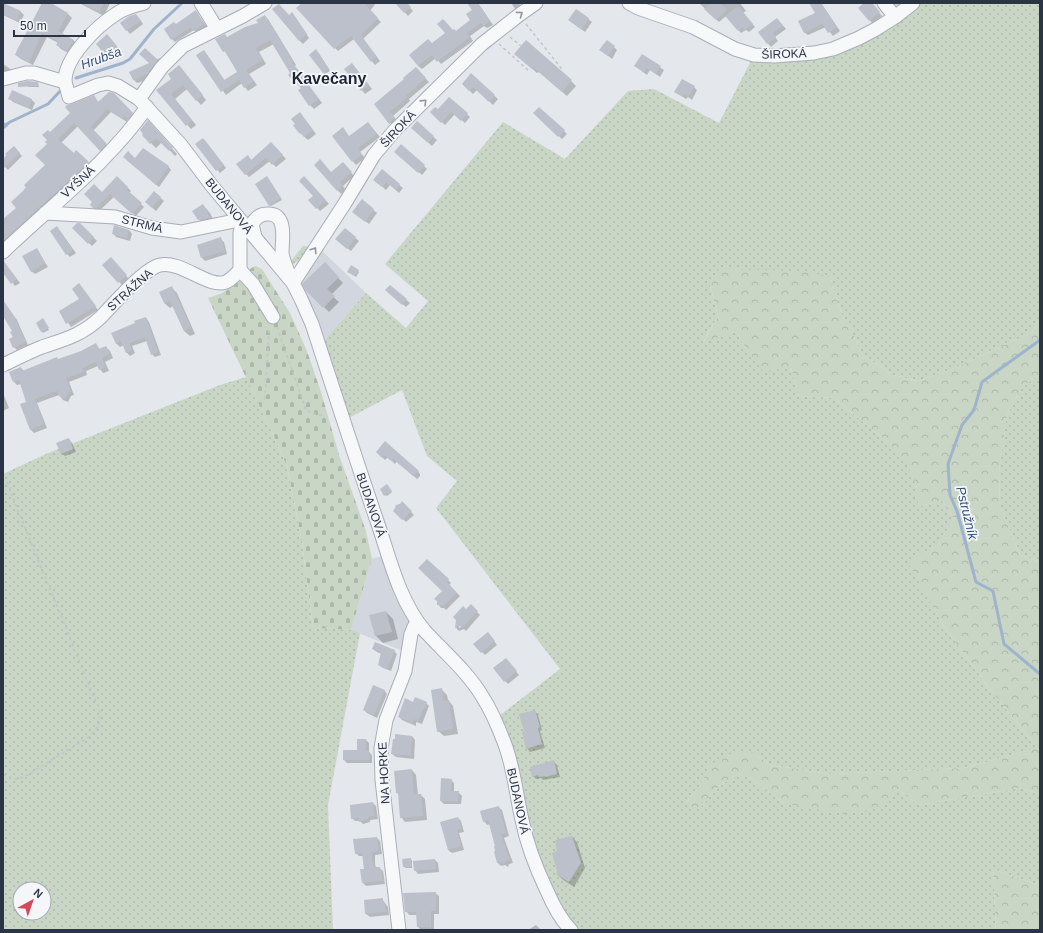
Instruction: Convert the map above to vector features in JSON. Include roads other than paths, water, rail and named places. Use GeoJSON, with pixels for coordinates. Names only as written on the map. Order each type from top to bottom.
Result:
{"type":"FeatureCollection","features":[{"type":"Feature","properties":{"kind":"street"},"geometry":{"type":"LineString","coordinates":[[3,79],[26,73],[34,73],[65,82],[72,60],[84,43],[118,8],[144,3]]}},
{"type":"Feature","properties":{"kind":"street"},"geometry":{"type":"LineString","coordinates":[[201,3],[217,29]]}},
{"type":"Feature","properties":{"kind":"street","name":"VYŠNÁ"},"geometry":{"type":"LineString","coordinates":[[3,252],[108,154],[127,134],[162,67],[183,46],[243,16],[265,3]]}},
{"type":"Feature","properties":{"kind":"street","name":"ŠIROKÁ"},"geometry":{"type":"LineString","coordinates":[[293,283],[374,155],[395,130],[482,44],[536,3]]}},
{"type":"Feature","properties":{"kind":"street","name":"ŠIROKÁ"},"geometry":{"type":"LineString","coordinates":[[629,3],[638,8],[693,27],[735,49],[762,56],[814,53],[833,49],[859,38],[895,17],[913,3]]}},
{"type":"Feature","properties":{"kind":"street"},"geometry":{"type":"LineString","coordinates":[[884,3],[895,17]]}},
{"type":"Feature","properties":{"kind":"street","name":"BUDANOVÁ"},"geometry":{"type":"LineString","coordinates":[[65,82],[69,97],[98,84],[108,83],[118,86],[143,103],[181,145],[240,222],[255,237],[293,283],[302,299],[312,324],[398,583],[417,622],[472,682],[495,719],[505,744],[530,854],[552,902],[571,930]]}},
{"type":"Feature","properties":{"kind":"street","name":"STRMÁ"},"geometry":{"type":"LineString","coordinates":[[45,213],[115,217],[152,228],[181,232],[240,222]]}},
{"type":"Feature","properties":{"kind":"street"},"geometry":{"type":"LineString","coordinates":[[255,237],[252,224],[257,218],[267,214],[276,216],[279,219],[283,231],[282,254],[293,283]]}},
{"type":"Feature","properties":{"kind":"street"},"geometry":{"type":"LineString","coordinates":[[240,222],[240,270],[252,284],[272,315]]}},
{"type":"Feature","properties":{"kind":"street","name":"STRÁŽNA"},"geometry":{"type":"LineString","coordinates":[[3,364],[41,347],[72,337],[84,331],[100,318],[123,293],[148,272],[160,265],[169,265],[182,268],[204,278],[220,283],[226,282],[234,277],[240,270]]}},
{"type":"Feature","properties":{"kind":"street","name":"NA HORKE"},"geometry":{"type":"LineString","coordinates":[[399,930],[382,780],[381,748],[386,720],[405,671],[411,634],[417,622]]}},
{"type":"Feature","properties":{"kind":"waterway","name":"Hrubša"},"geometry":{"type":"LineString","coordinates":[[76,78],[123,63],[130,59],[154,29],[182,3]]}},
{"type":"Feature","properties":{"kind":"waterway","name":"Hrubša"},"geometry":{"type":"LineString","coordinates":[[3,127],[10,122],[48,104],[63,88]]}},
{"type":"Feature","properties":{"kind":"waterway","name":"Pstružník"},"geometry":{"type":"LineString","coordinates":[[1040,340],[982,382],[974,410],[962,425],[948,464],[950,495],[957,511],[976,582],[993,591],[1004,644],[1040,674]]}},
{"type":"Feature","properties":{"kind":"district","name":"Kavečany"},"geometry":{"type":"Point","coordinates":[329,78]}}]}
